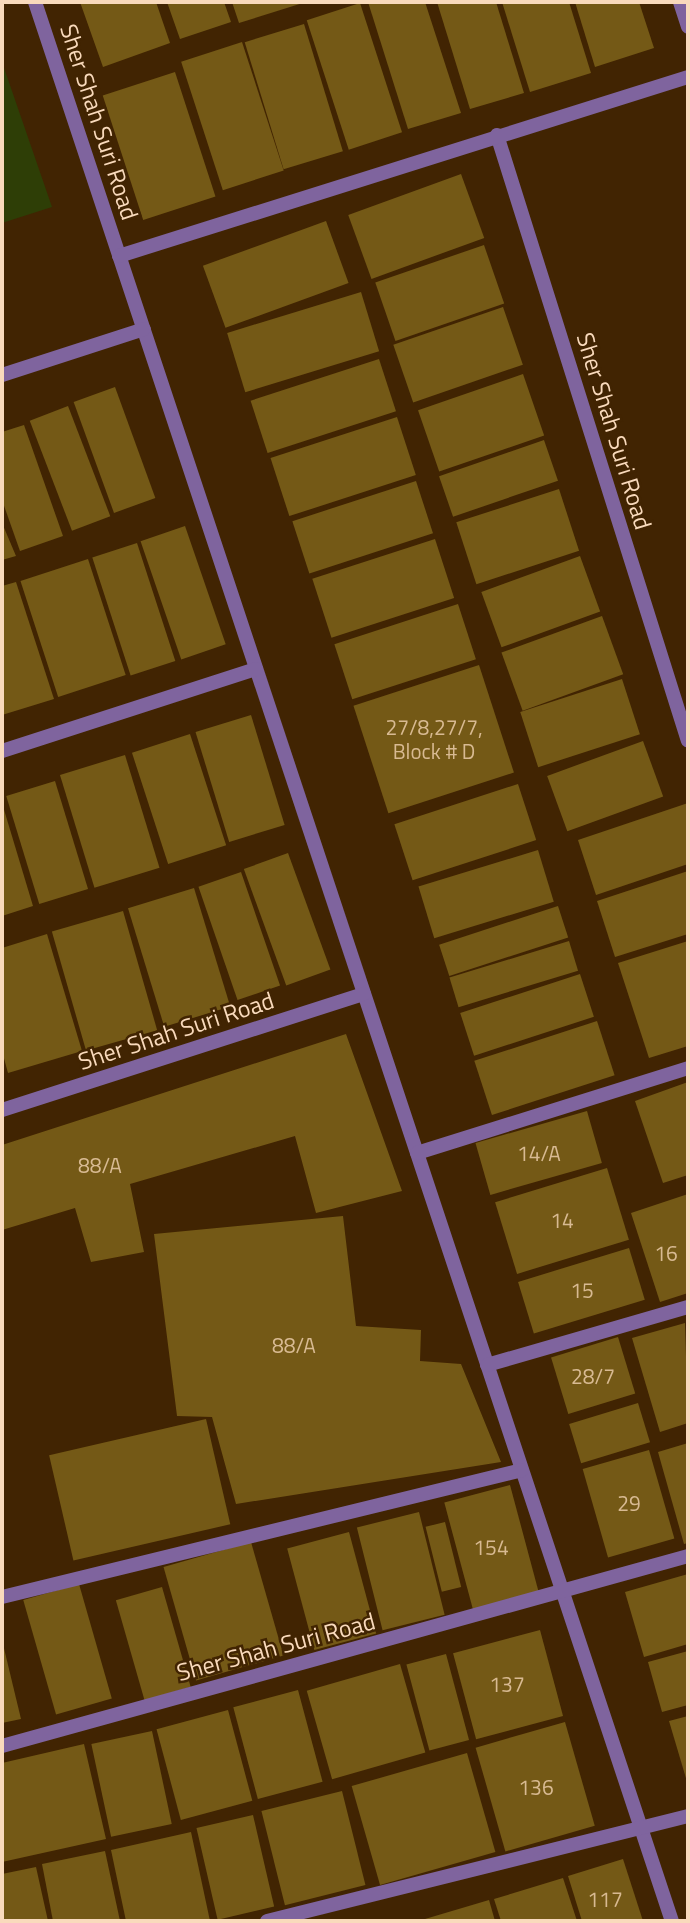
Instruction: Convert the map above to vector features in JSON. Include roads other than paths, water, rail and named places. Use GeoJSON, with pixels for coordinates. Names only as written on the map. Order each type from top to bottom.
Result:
{"type":"FeatureCollection","features":[{"type":"Feature","properties":{"kind":"street","name":"Sher Shah Suri Road"},"geometry":{"type":"LineString","coordinates":[[35,2],[672,1921]]}},
{"type":"Feature","properties":{"kind":"street"},"geometry":{"type":"LineString","coordinates":[[680,2],[688,27]]}},
{"type":"Feature","properties":{"kind":"street","name":"Sher Shah Suri Road"},"geometry":{"type":"LineString","coordinates":[[119,256],[497,135],[688,78]]}},
{"type":"Feature","properties":{"kind":"street","name":"Sher Shah Suri Road"},"geometry":{"type":"LineString","coordinates":[[497,135],[688,741]]}},
{"type":"Feature","properties":{"kind":"street"},"geometry":{"type":"LineString","coordinates":[[2,375],[144,329]]}},
{"type":"Feature","properties":{"kind":"street"},"geometry":{"type":"LineString","coordinates":[[2,751],[256,669]]}},
{"type":"Feature","properties":{"kind":"street","name":"Sher Shah Suri Road"},"geometry":{"type":"LineString","coordinates":[[2,1110],[364,995]]}},
{"type":"Feature","properties":{"kind":"street"},"geometry":{"type":"LineString","coordinates":[[417,1153],[688,1068]]}},
{"type":"Feature","properties":{"kind":"street"},"geometry":{"type":"LineString","coordinates":[[487,1365],[688,1307]]}},
{"type":"Feature","properties":{"kind":"street"},"geometry":{"type":"LineString","coordinates":[[2,1597],[522,1470]]}},
{"type":"Feature","properties":{"kind":"street","name":"Sher Shah Suri Road"},"geometry":{"type":"LineString","coordinates":[[2,1746],[688,1556]]}},
{"type":"Feature","properties":{"kind":"street"},"geometry":{"type":"LineString","coordinates":[[267,1921],[641,1830],[688,1816]]}}]}
